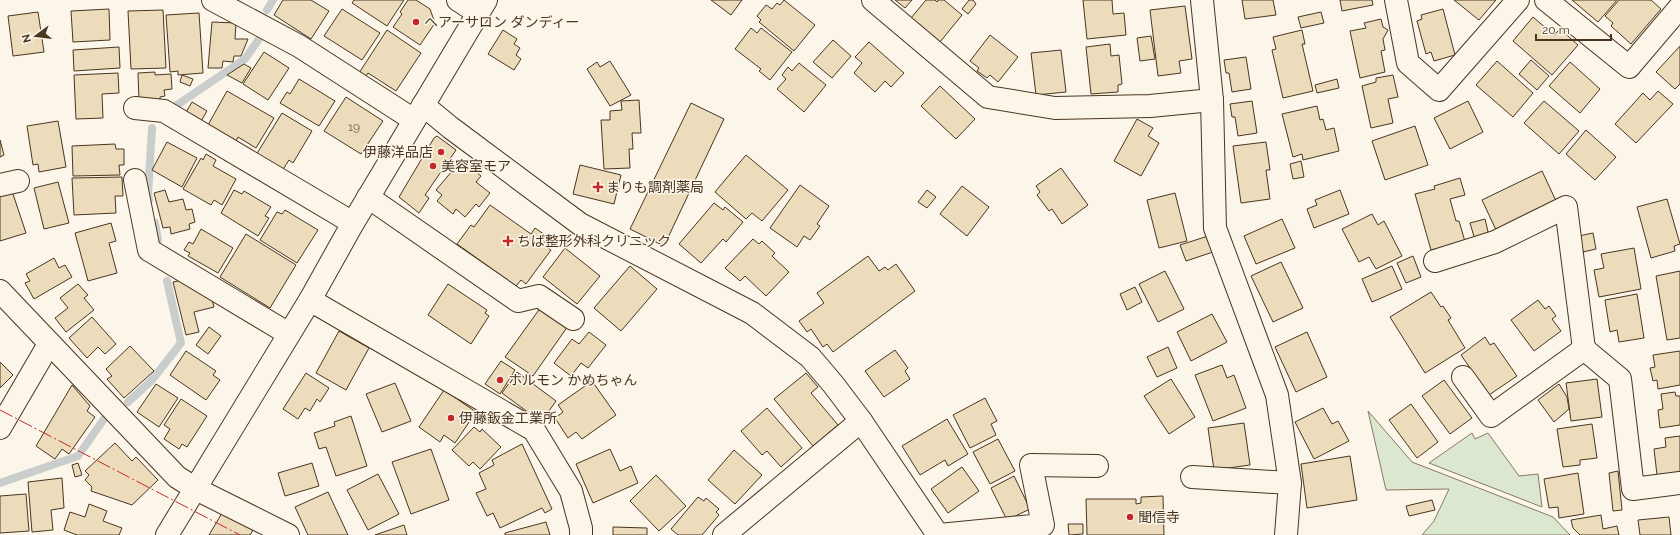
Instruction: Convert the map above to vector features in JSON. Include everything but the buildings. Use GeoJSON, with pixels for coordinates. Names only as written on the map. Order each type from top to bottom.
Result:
{"type":"FeatureCollection","features":[{"type":"Feature","properties":{"kind":"street"},"geometry":{"type":"LineString","coordinates":[[213,0],[418,112],[469,142],[580,224],[752,314],[810,357],[833,384],[862,421],[939,535],[1043,525],[1031,465],[1097,466]]}},
{"type":"Feature","properties":{"kind":"street"},"geometry":{"type":"LineString","coordinates":[[167,535],[310,300],[368,197],[482,7],[458,0]]}},
{"type":"Feature","properties":{"kind":"street"},"geometry":{"type":"LineString","coordinates":[[873,0],[988,97],[1055,108],[1150,106],[1212,100]]}},
{"type":"Feature","properties":{"kind":"street"},"geometry":{"type":"LineString","coordinates":[[1202,0],[1212,100],[1215,228],[1277,395],[1290,483],[1286,535]]}},
{"type":"Feature","properties":{"kind":"street"},"geometry":{"type":"LineString","coordinates":[[1396,0],[1408,63],[1439,90],[1518,0]]}},
{"type":"Feature","properties":{"kind":"street"},"geometry":{"type":"LineString","coordinates":[[1546,0],[1629,66],[1680,7]]}},
{"type":"Feature","properties":{"kind":"street"},"geometry":{"type":"LineString","coordinates":[[1677,0],[1680,3]]}},
{"type":"Feature","properties":{"kind":"street"},"geometry":{"type":"LineString","coordinates":[[136,108],[164,111],[353,223]]}},
{"type":"Feature","properties":{"kind":"street"},"geometry":{"type":"LineString","coordinates":[[136,180],[149,250],[289,334]]}},
{"type":"Feature","properties":{"kind":"street"},"geometry":{"type":"LineString","coordinates":[[368,197],[518,300],[539,296],[573,319]]}},
{"type":"Feature","properties":{"kind":"street"},"geometry":{"type":"LineString","coordinates":[[1435,261],[1495,242],[1566,207],[1584,349],[1620,379],[1633,488],[1680,483]]}},
{"type":"Feature","properties":{"kind":"street"},"geometry":{"type":"LineString","coordinates":[[0,291],[176,477],[196,489],[288,535]]}},
{"type":"Feature","properties":{"kind":"street"},"geometry":{"type":"LineString","coordinates":[[310,300],[534,430],[571,491],[581,528],[581,535]]}},
{"type":"Feature","properties":{"kind":"street"},"geometry":{"type":"LineString","coordinates":[[0,428],[49,344]]}},
{"type":"Feature","properties":{"kind":"street"},"geometry":{"type":"LineString","coordinates":[[1463,377],[1491,416],[1584,349]]}},
{"type":"Feature","properties":{"kind":"street"},"geometry":{"type":"LineString","coordinates":[[734,532],[862,421]]}},
{"type":"Feature","properties":{"kind":"street"},"geometry":{"type":"LineString","coordinates":[[1192,477],[1290,483]]}},
{"type":"Feature","properties":{"kind":"green space"},"geometry":{"type":"Polygon","coordinates":[[[1368,411],[1412,462],[1553,517],[1570,535],[1422,535],[1434,521],[1449,489],[1386,490],[1368,411]]]}},
{"type":"Feature","properties":{"kind":"green space"},"geometry":{"type":"Polygon","coordinates":[[[1472,433],[1475,439],[1488,433],[1519,476],[1538,474],[1542,507],[1429,463],[1472,433]]]}},
{"type":"Feature","properties":{"kind":"waterway"},"geometry":{"type":"LineString","coordinates":[[267,10],[273,0]]}},
{"type":"Feature","properties":{"kind":"waterway"},"geometry":{"type":"LineString","coordinates":[[174,107],[245,59],[259,39]]}},
{"type":"Feature","properties":{"kind":"waterway"},"geometry":{"type":"LineString","coordinates":[[149,200],[148,194],[152,128]]}},
{"type":"Feature","properties":{"kind":"waterway"},"geometry":{"type":"LineString","coordinates":[[155,223],[158,240]]}},
{"type":"Feature","properties":{"kind":"waterway"},"geometry":{"type":"LineString","coordinates":[[128,402],[152,380],[181,343],[167,281]]}},
{"type":"Feature","properties":{"kind":"waterway"},"geometry":{"type":"LineString","coordinates":[[0,483],[78,456],[104,419]]}},
{"type":"Feature","properties":{"kind":"power"},"geometry":{"type":"LineString","coordinates":[[0,410],[240,535]]}},
{"type":"Feature","properties":{"kind":"place","name":"ヘアーサロン ダンディー"},"geometry":{"type":"Point","coordinates":[416,22]}},
{"type":"Feature","properties":{"kind":"place","name":"伊藤洋品店"},"geometry":{"type":"Point","coordinates":[441,152]}},
{"type":"Feature","properties":{"kind":"place","name":"美容室モア"},"geometry":{"type":"Point","coordinates":[433,166]}},
{"type":"Feature","properties":{"kind":"place","name":"まりも調剤薬局"},"geometry":{"type":"Point","coordinates":[598,187]}},
{"type":"Feature","properties":{"kind":"place","name":"ちば整形外科クリニック"},"geometry":{"type":"Point","coordinates":[508,241]}},
{"type":"Feature","properties":{"kind":"place","name":"ホルモン かめちゃん"},"geometry":{"type":"Point","coordinates":[500,380]}},
{"type":"Feature","properties":{"kind":"place","name":"伊藤鈑金工業所"},"geometry":{"type":"Point","coordinates":[451,418]}},
{"type":"Feature","properties":{"kind":"place","name":"聞信寺"},"geometry":{"type":"Point","coordinates":[1130,517]}}]}
